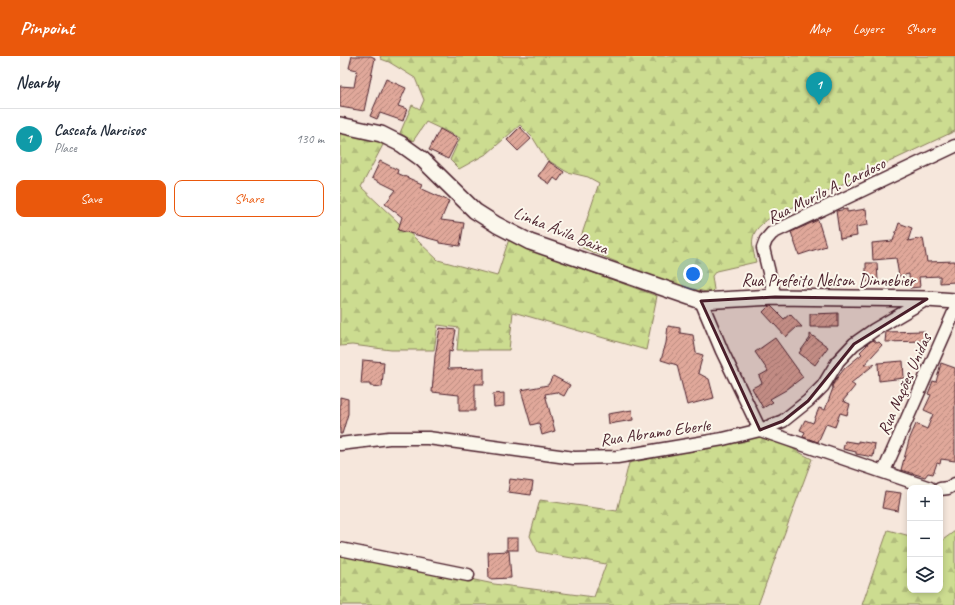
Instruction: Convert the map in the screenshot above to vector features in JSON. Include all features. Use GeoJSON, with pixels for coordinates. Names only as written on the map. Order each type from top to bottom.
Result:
{"type":"FeatureCollection","features":[{"type":"Feature","properties":{"kind":"street","name":"Linha Ávila Baixa"},"geometry":{"type":"LineString","coordinates":[[340,125],[381,134],[401,144],[422,159],[475,211],[497,225],[530,242],[701,301]]}},
{"type":"Feature","properties":{"kind":"street","name":"Rua Murilo A. Cardoso"},"geometry":{"type":"LineString","coordinates":[[775,297],[763,248],[766,240],[772,233],[955,146]]}},
{"type":"Feature","properties":{"kind":"street","name":"Rua Prefeito Nelson Dinnebier"},"geometry":{"type":"LineString","coordinates":[[701,301],[775,297],[927,299],[955,301]]}},
{"type":"Feature","properties":{"kind":"street","name":"Rua Abramo Eberle"},"geometry":{"type":"LineString","coordinates":[[340,444],[389,438],[428,438],[574,458],[617,457],[723,439],[760,430],[783,421],[808,401],[822,386],[838,361],[854,344],[874,330],[927,299]]}},
{"type":"Feature","properties":{"kind":"street"},"geometry":{"type":"LineString","coordinates":[[701,301],[722,351],[760,430],[922,485]]}},
{"type":"Feature","properties":{"kind":"street","name":"Rua Nações Unidas"},"geometry":{"type":"LineString","coordinates":[[884,471],[955,310]]}},
{"type":"Feature","properties":{"kind":"street"},"geometry":{"type":"LineString","coordinates":[[943,489],[948,488],[955,484]]}},
{"type":"Feature","properties":{"kind":"street"},"geometry":{"type":"LineString","coordinates":[[340,548],[468,575]]}},
{"type":"Feature","properties":{"kind":"highlighted area"},"geometry":{"type":"Polygon","coordinates":[[[775,297],[927,299],[854,344],[808,401],[783,421],[760,430],[701,301],[775,297]]]}},
{"type":"Feature","properties":{"kind":"green space"},"geometry":{"type":"Polygon","coordinates":[[[380,56],[955,56],[955,131],[770,218],[759,227],[753,237],[753,248],[756,262],[716,271],[712,276],[714,290],[711,293],[677,285],[660,279],[578,246],[599,183],[588,177],[567,172],[546,159],[533,138],[520,125],[488,153],[459,169],[450,160],[460,138],[426,122],[413,141],[400,133],[412,105],[420,109],[424,100],[415,78],[389,62],[381,59],[380,56]]]}},
{"type":"Feature","properties":{"kind":"green space"},"geometry":{"type":"Polygon","coordinates":[[[340,132],[385,141],[361,187],[438,260],[497,276],[509,239],[531,250],[657,296],[646,350],[513,312],[509,350],[457,350],[459,328],[438,325],[434,350],[391,350],[352,345],[340,346],[340,132]]]}},
{"type":"Feature","properties":{"kind":"green space"},"geometry":{"type":"Polygon","coordinates":[[[757,437],[778,442],[812,459],[758,605],[340,605],[340,552],[494,584],[594,597],[606,564],[538,552],[530,536],[540,500],[617,511],[629,463],[757,437]]]}},
{"type":"Feature","properties":{"kind":"green space"},"geometry":{"type":"Polygon","coordinates":[[[888,530],[907,535],[907,593],[943,593],[943,540],[955,531],[955,605],[862,605],[888,530]]]}},
{"type":"Feature","properties":{"kind":"building"},"geometry":{"type":"Polygon","coordinates":[[[352,56],[371,56],[375,58],[364,111],[340,107],[340,86],[354,87],[357,70],[349,68],[352,56]]]}},
{"type":"Feature","properties":{"kind":"building"},"geometry":{"type":"Polygon","coordinates":[[[386,79],[406,88],[398,106],[407,109],[403,121],[380,113],[377,119],[370,116],[386,79]]]}},
{"type":"Feature","properties":{"kind":"building"},"geometry":{"type":"Polygon","coordinates":[[[520,127],[531,139],[518,151],[507,140],[520,127]]]}},
{"type":"Feature","properties":{"kind":"building"},"geometry":{"type":"Polygon","coordinates":[[[440,129],[458,139],[448,159],[429,150],[440,129]]]}},
{"type":"Feature","properties":{"kind":"building"},"geometry":{"type":"Polygon","coordinates":[[[380,161],[398,170],[397,173],[422,184],[420,188],[449,201],[441,220],[464,223],[460,246],[439,243],[439,241],[398,230],[402,217],[385,204],[396,190],[372,178],[380,161]]]}},
{"type":"Feature","properties":{"kind":"building"},"geometry":{"type":"Polygon","coordinates":[[[548,161],[564,172],[558,181],[554,178],[550,184],[538,176],[548,161]]]}},
{"type":"Feature","properties":{"kind":"building"},"geometry":{"type":"Polygon","coordinates":[[[847,209],[847,212],[866,209],[868,225],[856,227],[857,236],[840,239],[836,211],[847,209]]]}},
{"type":"Feature","properties":{"kind":"building"},"geometry":{"type":"Polygon","coordinates":[[[818,220],[826,246],[799,255],[791,232],[818,220]]]}},
{"type":"Feature","properties":{"kind":"building"},"geometry":{"type":"Polygon","coordinates":[[[899,223],[912,228],[908,241],[923,238],[927,262],[955,261],[955,282],[940,283],[940,276],[919,277],[920,287],[910,288],[909,274],[899,276],[896,258],[873,260],[872,243],[893,241],[899,223]]]}},
{"type":"Feature","properties":{"kind":"building"},"geometry":{"type":"Polygon","coordinates":[[[866,263],[877,263],[878,281],[866,282],[866,263]]]}},
{"type":"Feature","properties":{"kind":"building"},"geometry":{"type":"Polygon","coordinates":[[[771,306],[784,319],[790,314],[802,327],[797,327],[786,337],[763,312],[771,306]]]}},
{"type":"Feature","properties":{"kind":"building"},"geometry":{"type":"Polygon","coordinates":[[[838,313],[838,327],[810,327],[810,314],[838,313]]]}},
{"type":"Feature","properties":{"kind":"building"},"geometry":{"type":"Polygon","coordinates":[[[668,326],[680,328],[680,333],[693,335],[696,353],[703,355],[698,373],[709,379],[714,398],[687,405],[677,365],[661,360],[666,343],[668,326]]]}},
{"type":"Feature","properties":{"kind":"building"},"geometry":{"type":"Polygon","coordinates":[[[440,328],[456,330],[452,352],[449,351],[448,369],[484,368],[484,384],[475,384],[475,411],[459,411],[459,395],[432,392],[435,356],[440,328]]]}},
{"type":"Feature","properties":{"kind":"building"},"geometry":{"type":"Polygon","coordinates":[[[924,331],[925,341],[885,342],[886,332],[924,331]]]}},
{"type":"Feature","properties":{"kind":"building"},"geometry":{"type":"Polygon","coordinates":[[[810,334],[828,347],[815,365],[799,353],[810,338],[810,334]]]}},
{"type":"Feature","properties":{"kind":"building"},"geometry":{"type":"Polygon","coordinates":[[[775,338],[803,377],[786,390],[770,399],[773,402],[763,408],[752,388],[762,383],[759,376],[768,371],[755,352],[775,338]]]}},
{"type":"Feature","properties":{"kind":"building"},"geometry":{"type":"Polygon","coordinates":[[[873,340],[882,345],[864,365],[875,364],[851,383],[855,386],[843,401],[850,404],[847,415],[840,413],[835,427],[826,424],[818,442],[803,437],[805,432],[800,430],[805,420],[813,423],[819,408],[825,410],[833,388],[832,386],[837,378],[845,368],[862,354],[860,352],[873,340]]]}},
{"type":"Feature","properties":{"kind":"building"},"geometry":{"type":"Polygon","coordinates":[[[363,360],[384,362],[382,387],[370,386],[370,384],[361,384],[363,360]]]}},
{"type":"Feature","properties":{"kind":"building"},"geometry":{"type":"Polygon","coordinates":[[[903,361],[904,378],[879,381],[878,363],[903,361]]]}},
{"type":"Feature","properties":{"kind":"building"},"geometry":{"type":"Polygon","coordinates":[[[941,363],[955,368],[955,461],[941,459],[940,464],[937,463],[933,474],[928,473],[925,477],[901,470],[909,440],[916,424],[927,429],[933,414],[924,410],[931,395],[928,394],[933,381],[936,382],[941,363]]]}},
{"type":"Feature","properties":{"kind":"building"},"geometry":{"type":"Polygon","coordinates":[[[553,376],[570,385],[564,396],[556,392],[545,394],[555,431],[542,435],[539,423],[531,425],[521,390],[548,385],[553,376]]]}},
{"type":"Feature","properties":{"kind":"building"},"geometry":{"type":"Polygon","coordinates":[[[504,393],[504,406],[494,407],[493,394],[504,393]]]}},
{"type":"Feature","properties":{"kind":"building"},"geometry":{"type":"Polygon","coordinates":[[[340,397],[348,399],[348,414],[342,434],[340,434],[340,397]]]}},
{"type":"Feature","properties":{"kind":"building"},"geometry":{"type":"Polygon","coordinates":[[[632,410],[633,420],[609,424],[608,414],[632,410]]]}},
{"type":"Feature","properties":{"kind":"building"},"geometry":{"type":"Polygon","coordinates":[[[845,441],[858,443],[858,441],[875,444],[873,457],[856,454],[856,452],[843,449],[845,441]]]}},
{"type":"Feature","properties":{"kind":"building"},"geometry":{"type":"Polygon","coordinates":[[[510,479],[533,482],[531,495],[508,492],[510,479]]]}},
{"type":"Feature","properties":{"kind":"building"},"geometry":{"type":"Polygon","coordinates":[[[885,491],[901,493],[898,511],[882,508],[885,491]]]}},
{"type":"Feature","properties":{"kind":"building"},"geometry":{"type":"Polygon","coordinates":[[[507,538],[518,538],[518,550],[507,550],[507,538]]]}},
{"type":"Feature","properties":{"kind":"building"},"geometry":{"type":"Polygon","coordinates":[[[509,551],[511,578],[489,579],[488,552],[509,551]]]}},
{"type":"Feature","properties":{"kind":"place","name":"Cascata Narcisos"},"geometry":{"type":"Point","coordinates":[819,105]}}]}
